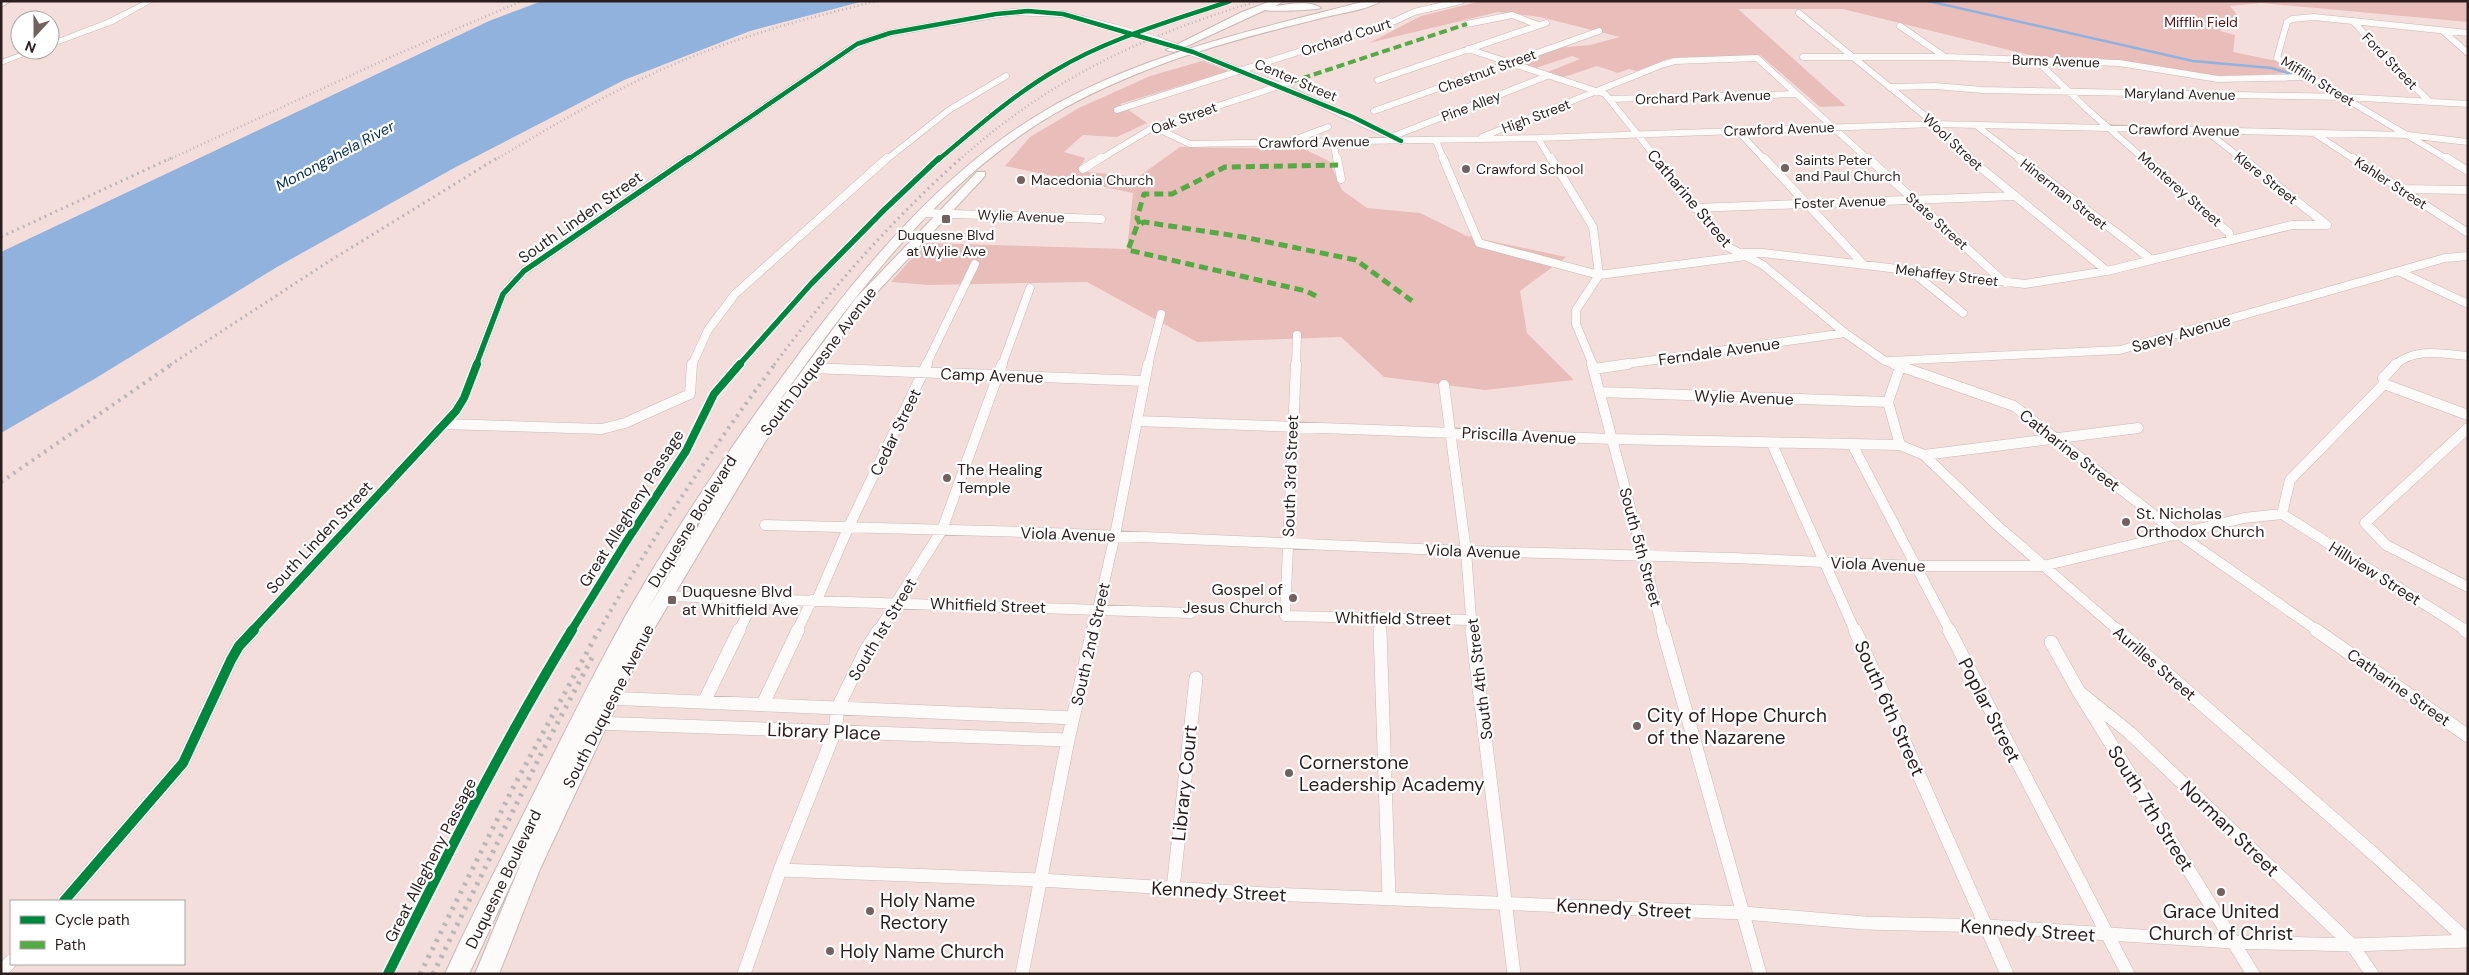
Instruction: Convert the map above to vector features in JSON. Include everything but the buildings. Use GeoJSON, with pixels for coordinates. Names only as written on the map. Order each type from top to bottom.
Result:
{"type":"FeatureCollection","features":[{"type":"Feature","properties":{"kind":"main road"},"geometry":{"type":"LineString","coordinates":[[1,4],[7,1]]}},
{"type":"Feature","properties":{"kind":"main road"},"geometry":{"type":"LineString","coordinates":[[60,41],[110,22],[150,1]]}},
{"type":"Feature","properties":{"kind":"main road"},"geometry":{"type":"LineString","coordinates":[[1052,111],[1093,88],[1245,14],[1280,1]]}},
{"type":"Feature","properties":{"kind":"main road"},"geometry":{"type":"LineString","coordinates":[[1306,1],[1317,8]]}},
{"type":"Feature","properties":{"kind":"main road","name":"South Duquesne Avenue"},"geometry":{"type":"LineString","coordinates":[[1019,132],[1052,111],[1115,80],[1197,53],[1377,1]]}},
{"type":"Feature","properties":{"kind":"main road","name":"South Duquesne Avenue"},"geometry":{"type":"LineString","coordinates":[[487,974],[589,722],[601,698],[636,644],[758,440],[861,301],[941,214],[1004,152],[1054,118],[1130,80],[1197,53],[1390,1]]}},
{"type":"Feature","properties":{"kind":"main road"},"geometry":{"type":"LineString","coordinates":[[1245,14],[1276,8],[1332,10],[1354,7]]}},
{"type":"Feature","properties":{"kind":"main road","name":"Duquesne Boulevard"},"geometry":{"type":"LineString","coordinates":[[601,698],[650,589],[729,461],[788,378],[843,306],[924,213],[973,167],[1019,132]]}},
{"type":"Feature","properties":{"kind":"main road","name":"Duquesne Boulevard"},"geometry":{"type":"LineString","coordinates":[[457,974],[589,722]]}},
{"type":"Feature","properties":{"kind":"street","name":"Orchard Court"},"geometry":{"type":"LineString","coordinates":[[1117,110],[1395,21],[1414,12],[1461,1]]}},
{"type":"Feature","properties":{"kind":"street","name":"South Linden Street"},"geometry":{"type":"LineString","coordinates":[[65,900],[183,763],[194,746],[229,662],[239,646],[443,424],[464,398],[503,294],[512,282],[532,265],[857,44],[890,33],[1012,12],[1063,14],[1179,46]]}},
{"type":"Feature","properties":{"kind":"street","name":"Wool Street"},"geometry":{"type":"LineString","coordinates":[[1799,13],[1935,124],[1953,145],[2107,272]]}},
{"type":"Feature","properties":{"kind":"street"},"geometry":{"type":"LineString","coordinates":[[1467,24],[1512,15],[1538,25]]}},
{"type":"Feature","properties":{"kind":"street","name":"Mifflin Street"},"geometry":{"type":"LineString","coordinates":[[2468,33],[2314,17],[2292,19],[2287,22],[2276,58],[2468,171]]}},
{"type":"Feature","properties":{"kind":"street","name":"Ford Street"},"geometry":{"type":"LineString","coordinates":[[2353,21],[2389,62],[2428,100]]}},
{"type":"Feature","properties":{"kind":"street"},"geometry":{"type":"LineString","coordinates":[[1378,80],[1546,23]]}},
{"type":"Feature","properties":{"kind":"street"},"geometry":{"type":"LineString","coordinates":[[1900,26],[1945,57]]}},
{"type":"Feature","properties":{"kind":"street","name":"Chestnut Street"},"geometry":{"type":"LineString","coordinates":[[1374,111],[1600,31]]}},
{"type":"Feature","properties":{"kind":"street"},"geometry":{"type":"LineString","coordinates":[[2443,31],[2468,53]]}},
{"type":"Feature","properties":{"kind":"street","name":"Center Street"},"geometry":{"type":"LineString","coordinates":[[1179,46],[1278,85],[1394,136],[1401,141]]}},
{"type":"Feature","properties":{"kind":"street","name":"Catharine Street"},"geometry":{"type":"LineString","coordinates":[[1468,49],[1604,94],[1728,247],[1763,265],[1845,333],[1885,361],[2014,406],[2177,533],[2468,736]]}},
{"type":"Feature","properties":{"kind":"street","name":"Burns Avenue"},"geometry":{"type":"LineString","coordinates":[[1803,57],[1857,59],[1945,57],[2119,63],[2218,79],[2307,77]]}},
{"type":"Feature","properties":{"kind":"street","name":"High Street"},"geometry":{"type":"LineString","coordinates":[[1477,140],[1675,61],[1757,58]]}},
{"type":"Feature","properties":{"kind":"street","name":"State Street"},"geometry":{"type":"LineString","coordinates":[[1757,58],[2005,283]]}},
{"type":"Feature","properties":{"kind":"street","name":"Monterey Street"},"geometry":{"type":"LineString","coordinates":[[2036,60],[2068,92],[2230,233],[2231,240]]}},
{"type":"Feature","properties":{"kind":"street"},"geometry":{"type":"LineString","coordinates":[[443,424],[602,429],[625,424],[690,394],[693,362],[700,343],[728,302],[831,207],[946,111],[971,93],[1006,76]]}},
{"type":"Feature","properties":{"kind":"street","name":"Pine Alley"},"geometry":{"type":"LineString","coordinates":[[1394,136],[1547,76]]}},
{"type":"Feature","properties":{"kind":"street","name":"Oak Street"},"geometry":{"type":"LineString","coordinates":[[1083,169],[1154,127],[1291,82]]}},
{"type":"Feature","properties":{"kind":"street","name":"Maryland Avenue"},"geometry":{"type":"LineString","coordinates":[[1892,88],[1935,86],[1983,90],[2428,100],[2468,104]]}},
{"type":"Feature","properties":{"kind":"street","name":"Orchard Park Avenue"},"geometry":{"type":"LineString","coordinates":[[1609,99],[1796,94]]}},
{"type":"Feature","properties":{"kind":"street","name":"Crawford Avenue"},"geometry":{"type":"LineString","coordinates":[[1154,127],[1190,144],[1477,140],[1935,124],[2314,132],[2408,136],[2468,142]]}},
{"type":"Feature","properties":{"kind":"street","name":"Hinerman Street"},"geometry":{"type":"LineString","coordinates":[[1977,126],[2152,260]]}},
{"type":"Feature","properties":{"kind":"street"},"geometry":{"type":"LineString","coordinates":[[1288,142],[1328,127]]}},
{"type":"Feature","properties":{"kind":"street"},"geometry":{"type":"LineString","coordinates":[[1737,130],[1864,265]]}},
{"type":"Feature","properties":{"kind":"street","name":"Klere Street"},"geometry":{"type":"LineString","coordinates":[[2205,130],[2327,225]]}},
{"type":"Feature","properties":{"kind":"street","name":"Kahler Street"},"geometry":{"type":"LineString","coordinates":[[2314,132],[2468,233]]}},
{"type":"Feature","properties":{"kind":"street"},"geometry":{"type":"LineString","coordinates":[[1436,141],[1478,244],[1599,275],[1593,227],[1538,138]]}},
{"type":"Feature","properties":{"kind":"street"},"geometry":{"type":"LineString","coordinates":[[1333,142],[1341,179]]}},
{"type":"Feature","properties":{"kind":"street"},"geometry":{"type":"LineString","coordinates":[[2400,189],[2468,190]]}},
{"type":"Feature","properties":{"kind":"street","name":"Foster Avenue"},"geometry":{"type":"LineString","coordinates":[[1695,208],[2014,196]]}},
{"type":"Feature","properties":{"kind":"street","name":"Wylie Avenue"},"geometry":{"type":"LineString","coordinates":[[924,213],[1101,219]]}},
{"type":"Feature","properties":{"kind":"street","name":"Mehaffey Street"},"geometry":{"type":"LineString","coordinates":[[1599,275],[1763,253],[2025,284],[2107,272],[2292,225],[2327,225]]}},
{"type":"Feature","properties":{"kind":"street","name":"Savey Avenue"},"geometry":{"type":"LineString","coordinates":[[1885,361],[2120,350],[2445,258],[2468,256]]}},
{"type":"Feature","properties":{"kind":"street","name":"Cedar Street"},"geometry":{"type":"LineString","coordinates":[[763,704],[975,264]]}},
{"type":"Feature","properties":{"kind":"street"},"geometry":{"type":"LineString","coordinates":[[1911,271],[1963,313]]}},
{"type":"Feature","properties":{"kind":"street"},"geometry":{"type":"LineString","coordinates":[[2400,272],[2468,304]]}},
{"type":"Feature","properties":{"kind":"street","name":"South 5th Street"},"geometry":{"type":"LineString","coordinates":[[1599,275],[1576,310],[1576,324],[1594,369],[1642,556],[1760,974]]}},
{"type":"Feature","properties":{"kind":"street","name":"South 1st Street"},"geometry":{"type":"LineString","coordinates":[[744,974],[780,870],[835,731],[838,707],[866,650],[942,530],[1030,288]]}},
{"type":"Feature","properties":{"kind":"street","name":"South 2nd Street"},"geometry":{"type":"LineString","coordinates":[[1022,974],[1068,740],[1099,610],[1138,421],[1144,381],[1161,314]]}},
{"type":"Feature","properties":{"kind":"street","name":"Ferndale Avenue"},"geometry":{"type":"LineString","coordinates":[[1594,369],[1845,333]]}},
{"type":"Feature","properties":{"kind":"street","name":"South 3rd Street"},"geometry":{"type":"LineString","coordinates":[[1285,616],[1297,335]]}},
{"type":"Feature","properties":{"kind":"street"},"geometry":{"type":"LineString","coordinates":[[2384,384],[2383,378],[2404,358],[2418,354],[2468,356]]}},
{"type":"Feature","properties":{"kind":"street"},"geometry":{"type":"LineString","coordinates":[[1900,367],[1888,402],[1900,445]]}},
{"type":"Feature","properties":{"kind":"street","name":"Camp Avenue"},"geometry":{"type":"LineString","coordinates":[[810,368],[1144,381]]}},
{"type":"Feature","properties":{"kind":"street"},"geometry":{"type":"LineString","coordinates":[[2384,384],[2468,415]]}},
{"type":"Feature","properties":{"kind":"street"},"geometry":{"type":"LineString","coordinates":[[2282,514],[2290,480],[2384,384]]}},
{"type":"Feature","properties":{"kind":"street","name":"South 4th Street"},"geometry":{"type":"LineString","coordinates":[[1444,385],[1466,551],[1471,620],[1514,974]]}},
{"type":"Feature","properties":{"kind":"street","name":"Wylie Avenue"},"geometry":{"type":"LineString","coordinates":[[1600,392],[1888,402]]}},
{"type":"Feature","properties":{"kind":"street","name":"Priscilla Avenue"},"geometry":{"type":"LineString","coordinates":[[1138,421],[1450,431],[1613,439],[1692,439],[1772,444],[1854,446],[1900,445]]}},
{"type":"Feature","properties":{"kind":"street"},"geometry":{"type":"LineString","coordinates":[[1924,455],[2138,428]]}},
{"type":"Feature","properties":{"kind":"street"},"geometry":{"type":"LineString","coordinates":[[2468,428],[2366,523],[2386,545],[2468,587]]}},
{"type":"Feature","properties":{"kind":"street","name":"South 6th Street"},"geometry":{"type":"LineString","coordinates":[[1772,444],[2007,974]]}},
{"type":"Feature","properties":{"kind":"street","name":"Aurilles Street"},"geometry":{"type":"LineString","coordinates":[[1900,445],[1924,455],[2043,566],[2376,856],[2468,941]]}},
{"type":"Feature","properties":{"kind":"street","name":"Poplar Street"},"geometry":{"type":"LineString","coordinates":[[1854,446],[2128,974]]}},
{"type":"Feature","properties":{"kind":"street","name":"Viola Avenue"},"geometry":{"type":"LineString","coordinates":[[765,525],[1115,535],[1466,551],[1915,566],[2043,566],[2244,518],[2282,514]]}},
{"type":"Feature","properties":{"kind":"street","name":"Hillview Street"},"geometry":{"type":"LineString","coordinates":[[2282,514],[2468,632]]}},
{"type":"Feature","properties":{"kind":"street","name":"Whitfield Street"},"geometry":{"type":"LineString","coordinates":[[665,596],[898,602],[1191,613]]}},
{"type":"Feature","properties":{"kind":"street"},"geometry":{"type":"LineString","coordinates":[[704,702],[755,598]]}},
{"type":"Feature","properties":{"kind":"street","name":"Whitfield Street"},"geometry":{"type":"LineString","coordinates":[[1285,616],[1471,620]]}},
{"type":"Feature","properties":{"kind":"street"},"geometry":{"type":"LineString","coordinates":[[1380,618],[1389,898]]}},
{"type":"Feature","properties":{"kind":"street","name":"South 7th Street"},"geometry":{"type":"LineString","coordinates":[[2051,642],[2079,692],[2253,974]]}},
{"type":"Feature","properties":{"kind":"street","name":"Library Court"},"geometry":{"type":"LineString","coordinates":[[1172,889],[1196,678]]}},
{"type":"Feature","properties":{"kind":"street","name":"Norman Street"},"geometry":{"type":"LineString","coordinates":[[2079,692],[2130,733],[2352,944],[2372,974]]}},
{"type":"Feature","properties":{"kind":"street","name":"Library Place"},"geometry":{"type":"LineString","coordinates":[[601,698],[1073,718]]}},
{"type":"Feature","properties":{"kind":"street","name":"Library Place"},"geometry":{"type":"LineString","coordinates":[[589,722],[1068,740]]}},
{"type":"Feature","properties":{"kind":"street","name":"Kennedy Street"},"geometry":{"type":"LineString","coordinates":[[780,870],[1040,880],[1172,889],[1506,902],[1625,910],[1743,912],[1865,922],[1987,926],[2234,942],[2352,944],[2468,941]]}},
{"type":"Feature","properties":{"kind":"street"},"geometry":{"type":"LineString","coordinates":[[1,972],[10,962]]}},
{"type":"Feature","properties":{"kind":"green space","name":"Mifflin Field"},"geometry":{"type":"Polygon","coordinates":[[[1481,1],[2468,1],[2468,22],[2261,3],[2230,6],[2238,16],[2220,31],[2235,35],[2233,52],[2277,61],[2286,66],[2288,73],[2215,77],[2029,55],[1843,9],[1738,9],[1846,106],[1820,107],[1760,55],[1671,58],[1636,71],[1629,69],[1618,73],[1597,66],[1561,78],[1545,73],[1580,59],[1572,56],[1533,69],[1515,62],[1557,48],[1590,45],[1620,37],[1540,17],[1498,12],[1369,43],[1421,16],[1481,1]]]}},
{"type":"Feature","properties":{"kind":"green space"},"geometry":{"type":"Polygon","coordinates":[[[1202,61],[1229,71],[1120,104],[1147,123],[1117,137],[1083,135],[1064,152],[1085,158],[1079,171],[1138,177],[1180,147],[1304,149],[1329,161],[1342,190],[1367,208],[1420,213],[1467,236],[1566,257],[1520,291],[1527,333],[1574,380],[1485,390],[1384,377],[1341,337],[1197,342],[1087,282],[929,285],[891,282],[925,243],[1127,249],[1133,193],[1005,166],[1030,137],[1079,108],[1150,76],[1202,61]]]}},
{"type":"Feature","properties":{"kind":"water","name":"Monongahela River"},"geometry":{"type":"Polygon","coordinates":[[[542,1],[864,1],[750,31],[624,80],[454,168],[277,267],[96,378],[1,433],[1,252],[489,21],[542,1]]]}},
{"type":"Feature","properties":{"kind":"waterway"},"geometry":{"type":"LineString","coordinates":[[1928,1],[2193,61],[2271,68],[2292,74]]}},
{"type":"Feature","properties":{"kind":"railway"},"geometry":{"type":"LineString","coordinates":[[168,160],[393,56],[522,1]]}},
{"type":"Feature","properties":{"kind":"railway"},"geometry":{"type":"LineString","coordinates":[[495,160],[603,98],[647,76],[695,56],[772,29],[877,1]]}},
{"type":"Feature","properties":{"kind":"railway"},"geometry":{"type":"LineString","coordinates":[[959,160],[1028,105],[1100,63],[1175,29],[1258,1]]}},
{"type":"Feature","properties":{"kind":"railway"},"geometry":{"type":"LineString","coordinates":[[1,237],[171,158]]}},
{"type":"Feature","properties":{"kind":"railway"},"geometry":{"type":"LineString","coordinates":[[170,365],[328,262],[497,158]]}},
{"type":"Feature","properties":{"kind":"railway"},"geometry":{"type":"LineString","coordinates":[[774,365],[862,257],[910,206],[961,158]]}},
{"type":"Feature","properties":{"kind":"railway"},"geometry":{"type":"LineString","coordinates":[[1,482],[172,364]]}},
{"type":"Feature","properties":{"kind":"railway"},"geometry":{"type":"LineString","coordinates":[[599,631],[683,495],[775,364]]}},
{"type":"Feature","properties":{"kind":"railway"},"geometry":{"type":"LineString","coordinates":[[420,974],[513,788],[599,630]]}},
{"type":"Feature","properties":{"kind":"railway"},"geometry":{"type":"LineString","coordinates":[[433,974],[540,756],[593,656]]}},
{"type":"Feature","properties":{"kind":"marked path"},"geometry":{"type":"LineString","coordinates":[[1291,82],[1467,24]]}},
{"type":"Feature","properties":{"kind":"marked path"},"geometry":{"type":"LineString","coordinates":[[1140,224],[1137,218],[1144,194],[1172,194],[1225,167],[1338,165]]}},
{"type":"Feature","properties":{"kind":"marked path"},"geometry":{"type":"LineString","coordinates":[[1316,296],[1306,291],[1128,250],[1137,226],[1144,222],[1243,237],[1356,260],[1412,301]]}},
{"type":"Feature","properties":{"kind":"cycle path","name":"Great Allegheny Passage"},"geometry":{"type":"LineString","coordinates":[[388,974],[468,813],[542,679],[626,542],[686,451],[714,394],[811,284],[884,210],[931,165],[1021,92],[1057,69],[1087,54],[1142,31],[1230,1]]}},
{"type":"Feature","properties":{"kind":"cycle path"},"geometry":{"type":"LineString","coordinates":[[65,900],[183,763],[239,646],[456,411],[464,398],[503,294],[524,271],[857,44],[890,33],[996,14],[1028,11],[1063,14],[1193,52],[1353,117],[1401,141]]}},
{"type":"Feature","properties":{"kind":"place","name":"Saints Peter and Paul Church"},"geometry":{"type":"Point","coordinates":[1785,168]}},
{"type":"Feature","properties":{"kind":"place","name":"Crawford School"},"geometry":{"type":"Point","coordinates":[1466,169]}},
{"type":"Feature","properties":{"kind":"place","name":"Macedonia Church"},"geometry":{"type":"Point","coordinates":[1021,180]}},
{"type":"Feature","properties":{"kind":"place","name":"Duquesne Blvd at Wylie Ave"},"geometry":{"type":"Point","coordinates":[946,219]}},
{"type":"Feature","properties":{"kind":"place","name":"The Healing Temple"},"geometry":{"type":"Point","coordinates":[947,478]}},
{"type":"Feature","properties":{"kind":"place","name":"St. Nicholas Orthodox Church"},"geometry":{"type":"Point","coordinates":[2126,522]}},
{"type":"Feature","properties":{"kind":"place","name":"Gospel of Jesus Church"},"geometry":{"type":"Point","coordinates":[1293,598]}},
{"type":"Feature","properties":{"kind":"place","name":"Duquesne Blvd at Whitfield Ave"},"geometry":{"type":"Point","coordinates":[672,600]}},
{"type":"Feature","properties":{"kind":"place","name":"City of Hope Church of the Nazarene"},"geometry":{"type":"Point","coordinates":[1637,726]}},
{"type":"Feature","properties":{"kind":"place","name":"Cornerstone Leadership Academy"},"geometry":{"type":"Point","coordinates":[1289,773]}},
{"type":"Feature","properties":{"kind":"place","name":"Grace United Church of Christ"},"geometry":{"type":"Point","coordinates":[2221,892]}},
{"type":"Feature","properties":{"kind":"place","name":"Holy Name Rectory"},"geometry":{"type":"Point","coordinates":[870,911]}},
{"type":"Feature","properties":{"kind":"place","name":"Holy Name Church"},"geometry":{"type":"Point","coordinates":[830,951]}}]}
